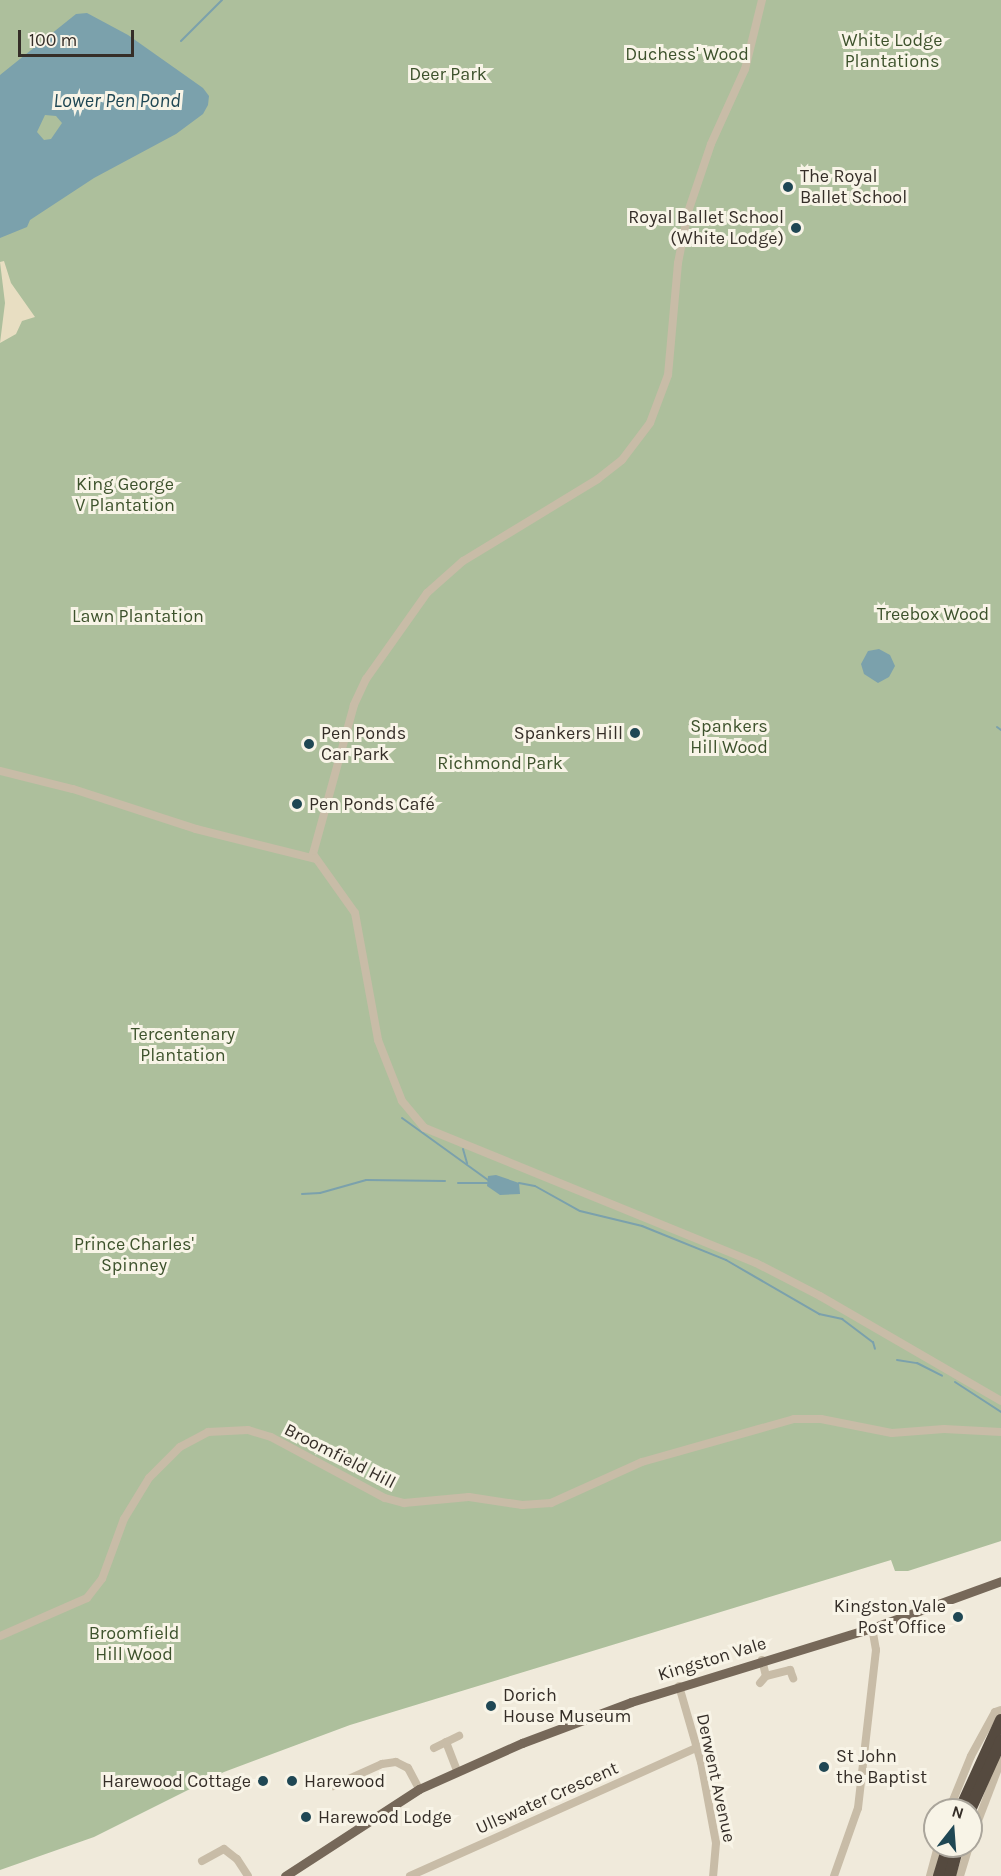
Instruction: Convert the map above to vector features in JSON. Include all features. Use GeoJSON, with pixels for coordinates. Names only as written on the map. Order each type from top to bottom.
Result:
{"type":"FeatureCollection","features":[{"type":"Feature","properties":{"kind":"highway"},"geometry":{"type":"LineString","coordinates":[[965,1798],[999,1714]]}},
{"type":"Feature","properties":{"kind":"highway"},"geometry":{"type":"LineString","coordinates":[[975,1798],[1001,1741]]}},
{"type":"Feature","properties":{"kind":"highway"},"geometry":{"type":"LineString","coordinates":[[939,1876],[944,1858]]}},
{"type":"Feature","properties":{"kind":"highway"},"geometry":{"type":"LineString","coordinates":[[950,1876],[955,1858]]}},
{"type":"Feature","properties":{"kind":"main road","name":"Kingston Vale"},"geometry":{"type":"LineString","coordinates":[[285,1876],[419,1789],[561,1728],[679,1686],[872,1628],[1001,1581]]}},
{"type":"Feature","properties":{"kind":"street"},"geometry":{"type":"LineString","coordinates":[[762,0],[745,69],[711,144],[688,212],[677,273],[668,375],[650,423],[622,460],[598,479],[463,561],[436,582],[366,679],[342,740],[325,813],[314,842],[315,859],[355,913],[378,1040],[402,1101],[425,1128],[756,1263],[820,1296],[1001,1401]]}},
{"type":"Feature","properties":{"kind":"street"},"geometry":{"type":"LineString","coordinates":[[0,771],[72,789],[196,829],[315,859]]}},
{"type":"Feature","properties":{"kind":"street","name":"Broomfield Hill"},"geometry":{"type":"LineString","coordinates":[[0,1636],[79,1603],[93,1591],[102,1579],[133,1500],[149,1479],[180,1448],[208,1432],[248,1430],[271,1437],[385,1498],[404,1503],[469,1497],[522,1505],[551,1503],[642,1462],[794,1419],[821,1419],[892,1432],[944,1429],[1001,1432]]}},
{"type":"Feature","properties":{"kind":"street"},"geometry":{"type":"LineString","coordinates":[[834,1876],[858,1808],[876,1650],[872,1628]]}},
{"type":"Feature","properties":{"kind":"street"},"geometry":{"type":"LineString","coordinates":[[762,1660],[766,1676]]}},
{"type":"Feature","properties":{"kind":"street"},"geometry":{"type":"LineString","coordinates":[[760,1683],[766,1676],[790,1670],[793,1678]]}},
{"type":"Feature","properties":{"kind":"street","name":"Derwent Avenue"},"geometry":{"type":"LineString","coordinates":[[679,1686],[698,1747],[717,1852],[713,1876]]}},
{"type":"Feature","properties":{"kind":"street"},"geometry":{"type":"LineString","coordinates":[[955,1798],[999,1714]]}},
{"type":"Feature","properties":{"kind":"street"},"geometry":{"type":"LineString","coordinates":[[434,1748],[459,1736]]}},
{"type":"Feature","properties":{"kind":"street"},"geometry":{"type":"LineString","coordinates":[[446,1742],[457,1771]]}},
{"type":"Feature","properties":{"kind":"street","name":"Ullswater Crescent"},"geometry":{"type":"LineString","coordinates":[[410,1876],[698,1747]]}},
{"type":"Feature","properties":{"kind":"street"},"geometry":{"type":"LineString","coordinates":[[333,1786],[382,1764],[396,1761],[408,1768],[419,1789]]}},
{"type":"Feature","properties":{"kind":"street"},"geometry":{"type":"LineString","coordinates":[[983,1808],[1001,1761]]}},
{"type":"Feature","properties":{"kind":"street"},"geometry":{"type":"LineString","coordinates":[[202,1861],[224,1849],[237,1859],[248,1876]]}},
{"type":"Feature","properties":{"kind":"street"},"geometry":{"type":"LineString","coordinates":[[930,1876],[935,1858]]}},
{"type":"Feature","properties":{"kind":"street"},"geometry":{"type":"LineString","coordinates":[[960,1876],[965,1858]]}},
{"type":"Feature","properties":{"kind":"green space","name":"Richmond Park"},"geometry":{"type":"Polygon","coordinates":[[[0,0],[1001,0],[1001,1541],[908,1571],[895,1571],[891,1560],[350,1725],[224,1772],[94,1837],[0,1870],[0,0]]]}},
{"type":"Feature","properties":{"kind":"shaded area"},"geometry":{"type":"Polygon","coordinates":[[[4,261],[11,283],[35,317],[22,321],[16,334],[0,343],[5,303],[0,262],[4,261]]]}},
{"type":"Feature","properties":{"kind":"water","name":"Lower Pen Pond"},"geometry":{"type":"Polygon","coordinates":[[[87,13],[128,35],[203,88],[209,96],[208,105],[203,114],[176,134],[94,178],[30,220],[27,227],[0,238],[0,75],[76,14],[87,13]],[[45,115],[37,132],[44,140],[51,139],[62,123],[56,116],[45,115]]]}},
{"type":"Feature","properties":{"kind":"water"},"geometry":{"type":"Polygon","coordinates":[[[879,649],[890,655],[895,666],[889,677],[878,683],[864,674],[861,664],[868,651],[879,649]]]}},
{"type":"Feature","properties":{"kind":"water"},"geometry":{"type":"Polygon","coordinates":[[[496,1175],[519,1183],[520,1194],[500,1195],[487,1186],[488,1176],[496,1175]]]}},
{"type":"Feature","properties":{"kind":"waterway"},"geometry":{"type":"LineString","coordinates":[[181,41],[222,0]]}},
{"type":"Feature","properties":{"kind":"waterway"},"geometry":{"type":"LineString","coordinates":[[997,727],[1001,730]]}},
{"type":"Feature","properties":{"kind":"waterway"},"geometry":{"type":"LineString","coordinates":[[402,1118],[488,1180]]}},
{"type":"Feature","properties":{"kind":"waterway"},"geometry":{"type":"LineString","coordinates":[[463,1149],[467,1163]]}},
{"type":"Feature","properties":{"kind":"waterway"},"geometry":{"type":"LineString","coordinates":[[302,1194],[320,1193],[366,1180],[445,1181]]}},
{"type":"Feature","properties":{"kind":"waterway"},"geometry":{"type":"LineString","coordinates":[[458,1183],[487,1183]]}},
{"type":"Feature","properties":{"kind":"waterway"},"geometry":{"type":"LineString","coordinates":[[519,1183],[535,1186],[580,1211],[642,1226],[726,1260],[819,1314],[842,1319],[873,1342],[875,1349]]}},
{"type":"Feature","properties":{"kind":"waterway"},"geometry":{"type":"LineString","coordinates":[[897,1360],[917,1363],[942,1376]]}},
{"type":"Feature","properties":{"kind":"waterway"},"geometry":{"type":"LineString","coordinates":[[955,1382],[1001,1412]]}},
{"type":"Feature","properties":{"kind":"place","name":"The Royal Ballet School"},"geometry":{"type":"Point","coordinates":[788,187]}},
{"type":"Feature","properties":{"kind":"place","name":"Royal Ballet School (White Lodge)"},"geometry":{"type":"Point","coordinates":[796,228]}},
{"type":"Feature","properties":{"kind":"place","name":"Spankers Hill"},"geometry":{"type":"Point","coordinates":[635,733]}},
{"type":"Feature","properties":{"kind":"place","name":"Pen Ponds Car Park"},"geometry":{"type":"Point","coordinates":[309,744]}},
{"type":"Feature","properties":{"kind":"place","name":"Pen Ponds Café"},"geometry":{"type":"Point","coordinates":[297,804]}},
{"type":"Feature","properties":{"kind":"place","name":"Kingston Vale Post Office"},"geometry":{"type":"Point","coordinates":[958,1617]}},
{"type":"Feature","properties":{"kind":"place","name":"Dorich House Museum"},"geometry":{"type":"Point","coordinates":[491,1706]}},
{"type":"Feature","properties":{"kind":"place","name":"St John the Baptist"},"geometry":{"type":"Point","coordinates":[824,1767]}},
{"type":"Feature","properties":{"kind":"place","name":"Harewood Cottage"},"geometry":{"type":"Point","coordinates":[263,1781]}},
{"type":"Feature","properties":{"kind":"place","name":"Harewood"},"geometry":{"type":"Point","coordinates":[292,1781]}},
{"type":"Feature","properties":{"kind":"place","name":"Harewood Lodge"},"geometry":{"type":"Point","coordinates":[306,1817]}},
{"type":"Feature","properties":{"kind":"park label","name":"White Lodge Plantations"},"geometry":{"type":"Point","coordinates":[892,51]}},
{"type":"Feature","properties":{"kind":"park label","name":"Duchess' Wood"},"geometry":{"type":"Point","coordinates":[687,54]}},
{"type":"Feature","properties":{"kind":"park label","name":"Deer Park"},"geometry":{"type":"Point","coordinates":[448,74]}},
{"type":"Feature","properties":{"kind":"park label","name":"King George V Plantation"},"geometry":{"type":"Point","coordinates":[125,495]}},
{"type":"Feature","properties":{"kind":"park label","name":"Treebox Wood"},"geometry":{"type":"Point","coordinates":[933,614]}},
{"type":"Feature","properties":{"kind":"park label","name":"Lawn Plantation"},"geometry":{"type":"Point","coordinates":[138,616]}},
{"type":"Feature","properties":{"kind":"park label","name":"Spankers Hill Wood"},"geometry":{"type":"Point","coordinates":[729,737]}},
{"type":"Feature","properties":{"kind":"park label","name":"Tercentenary Plantation"},"geometry":{"type":"Point","coordinates":[183,1045]}},
{"type":"Feature","properties":{"kind":"park label","name":"Prince Charles' Spinney"},"geometry":{"type":"Point","coordinates":[134,1255]}},
{"type":"Feature","properties":{"kind":"park label","name":"Broomfield Hill Wood"},"geometry":{"type":"Point","coordinates":[134,1644]}}]}
